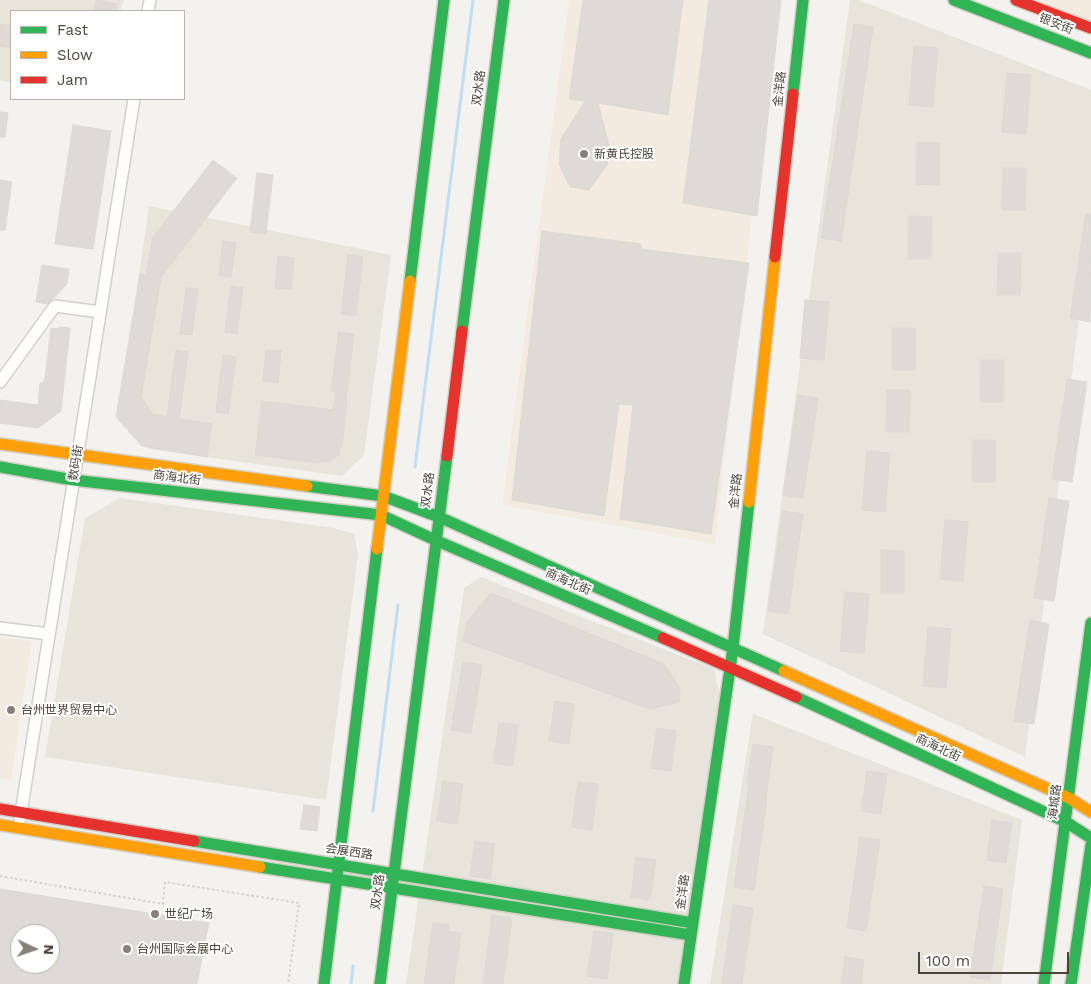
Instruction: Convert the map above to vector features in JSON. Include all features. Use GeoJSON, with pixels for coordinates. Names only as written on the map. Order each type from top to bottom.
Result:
{"type":"FeatureCollection","features":[{"type":"Feature","properties":{"kind":"main road"},"geometry":{"type":"LineString","coordinates":[[324,984],[444,0]]}},
{"type":"Feature","properties":{"kind":"main road","name":"双水路"},"geometry":{"type":"LineString","coordinates":[[380,984],[504,0]]}},
{"type":"Feature","properties":{"kind":"main road","name":"金洋路"},"geometry":{"type":"LineString","coordinates":[[684,984],[733,648],[803,0]]}},
{"type":"Feature","properties":{"kind":"main road","name":"银安街"},"geometry":{"type":"LineString","coordinates":[[954,0],[1091,53]]}},
{"type":"Feature","properties":{"kind":"main road","name":"银安街"},"geometry":{"type":"LineString","coordinates":[[1016,0],[1091,28]]}},
{"type":"Feature","properties":{"kind":"main road","name":"商海北街"},"geometry":{"type":"LineString","coordinates":[[0,444],[384,496],[439,517],[1069,798],[1091,812]]}},
{"type":"Feature","properties":{"kind":"main road","name":"商海北街"},"geometry":{"type":"LineString","coordinates":[[0,467],[73,480],[381,515],[730,667],[1066,822],[1091,838]]}},
{"type":"Feature","properties":{"kind":"main road","name":"海城路"},"geometry":{"type":"LineString","coordinates":[[1044,984],[1091,622]]}},
{"type":"Feature","properties":{"kind":"main road","name":"会展西路"},"geometry":{"type":"LineString","coordinates":[[0,809],[693,922]]}},
{"type":"Feature","properties":{"kind":"main road"},"geometry":{"type":"LineString","coordinates":[[0,825],[691,936]]}},
{"type":"Feature","properties":{"kind":"main road"},"geometry":{"type":"LineString","coordinates":[[1071,984],[1091,845]]}},
{"type":"Feature","properties":{"kind":"street","name":"数码街"},"geometry":{"type":"LineString","coordinates":[[19,828],[134,100]]}},
{"type":"Feature","properties":{"kind":"street"},"geometry":{"type":"LineString","coordinates":[[0,382],[54,306],[100,312]]}},
{"type":"Feature","properties":{"kind":"street"},"geometry":{"type":"LineString","coordinates":[[0,628],[49,634]]}},
{"type":"Feature","properties":{"kind":"path"},"geometry":{"type":"LineString","coordinates":[[0,876],[163,904],[165,882],[299,903],[288,984]]}},
{"type":"Feature","properties":{"kind":"shaded area"},"geometry":{"type":"Polygon","coordinates":[[[0,0],[124,0],[121,10],[10,10],[10,83],[0,80],[0,0]]]}},
{"type":"Feature","properties":{"kind":"shaded area"},"geometry":{"type":"Polygon","coordinates":[[[569,0],[776,0],[715,544],[502,505],[569,0]]]}},
{"type":"Feature","properties":{"kind":"shaded area"},"geometry":{"type":"Polygon","coordinates":[[[850,0],[859,0],[1091,90],[1091,220],[1025,757],[763,634],[850,0]]]}},
{"type":"Feature","properties":{"kind":"shaded area"},"geometry":{"type":"Polygon","coordinates":[[[1039,0],[1091,0],[1091,22],[1039,0]]]}},
{"type":"Feature","properties":{"kind":"shaded area"},"geometry":{"type":"Polygon","coordinates":[[[149,206],[391,255],[364,455],[342,476],[149,449],[118,420],[149,206]]]}},
{"type":"Feature","properties":{"kind":"shaded area"},"geometry":{"type":"Polygon","coordinates":[[[120,498],[334,528],[354,534],[358,555],[326,800],[45,757],[85,518],[120,498]]]}},
{"type":"Feature","properties":{"kind":"shaded area"},"geometry":{"type":"Polygon","coordinates":[[[481,577],[714,669],[723,709],[683,984],[406,984],[464,588],[481,577]]]}},
{"type":"Feature","properties":{"kind":"shaded area","name":"台州世界贸易中心"},"geometry":{"type":"Polygon","coordinates":[[[0,637],[32,641],[11,780],[0,779],[0,637]]]}},
{"type":"Feature","properties":{"kind":"shaded area"},"geometry":{"type":"Polygon","coordinates":[[[753,714],[1022,820],[1001,984],[710,984],[753,714]]]}},
{"type":"Feature","properties":{"kind":"building"},"geometry":{"type":"Polygon","coordinates":[[[96,0],[117,4],[116,10],[94,10],[96,0]]]}},
{"type":"Feature","properties":{"kind":"building"},"geometry":{"type":"Polygon","coordinates":[[[583,0],[683,0],[668,115],[598,103],[609,145],[607,165],[589,190],[570,187],[559,164],[561,139],[585,101],[569,99],[583,0]]]}},
{"type":"Feature","properties":{"kind":"building"},"geometry":{"type":"Polygon","coordinates":[[[709,0],[781,0],[757,216],[683,203],[709,0]]]}},
{"type":"Feature","properties":{"kind":"building"},"geometry":{"type":"Polygon","coordinates":[[[0,24],[10,26],[10,48],[0,46],[0,24]]]}},
{"type":"Feature","properties":{"kind":"building"},"geometry":{"type":"Polygon","coordinates":[[[854,24],[873,27],[841,241],[821,238],[854,24]]]}},
{"type":"Feature","properties":{"kind":"building"},"geometry":{"type":"Polygon","coordinates":[[[914,46],[938,48],[933,107],[909,105],[914,46]]]}},
{"type":"Feature","properties":{"kind":"building"},"geometry":{"type":"Polygon","coordinates":[[[1007,73],[1031,75],[1026,134],[1002,132],[1007,73]]]}},
{"type":"Feature","properties":{"kind":"building"},"geometry":{"type":"Polygon","coordinates":[[[0,112],[8,113],[5,137],[0,137],[0,112]]]}},
{"type":"Feature","properties":{"kind":"building"},"geometry":{"type":"Polygon","coordinates":[[[73,125],[111,131],[93,249],[55,244],[73,125]]]}},
{"type":"Feature","properties":{"kind":"building"},"geometry":{"type":"Polygon","coordinates":[[[917,142],[939,143],[939,185],[916,184],[917,142]]]}},
{"type":"Feature","properties":{"kind":"building"},"geometry":{"type":"Polygon","coordinates":[[[213,160],[237,178],[161,277],[141,397],[153,414],[167,417],[176,350],[188,352],[179,419],[212,424],[207,457],[142,446],[116,417],[140,274],[146,275],[153,237],[213,160]]]}},
{"type":"Feature","properties":{"kind":"building"},"geometry":{"type":"Polygon","coordinates":[[[1003,168],[1026,168],[1025,210],[1002,210],[1003,168]]]}},
{"type":"Feature","properties":{"kind":"building"},"geometry":{"type":"Polygon","coordinates":[[[257,173],[273,175],[266,234],[250,232],[257,173]]]}},
{"type":"Feature","properties":{"kind":"building"},"geometry":{"type":"Polygon","coordinates":[[[0,180],[12,182],[5,230],[0,230],[0,180]]]}},
{"type":"Feature","properties":{"kind":"building"},"geometry":{"type":"Polygon","coordinates":[[[1086,214],[1091,214],[1090,322],[1070,318],[1086,214]]]}},
{"type":"Feature","properties":{"kind":"building"},"geometry":{"type":"Polygon","coordinates":[[[909,216],[932,217],[931,259],[908,259],[909,216]]]}},
{"type":"Feature","properties":{"kind":"building"},"geometry":{"type":"Polygon","coordinates":[[[542,231],[641,244],[641,249],[749,263],[711,534],[620,519],[633,405],[619,404],[604,516],[512,500],[542,231]]]}},
{"type":"Feature","properties":{"kind":"building"},"geometry":{"type":"Polygon","coordinates":[[[223,241],[236,243],[231,277],[219,275],[223,241]]]}},
{"type":"Feature","properties":{"kind":"building"},"geometry":{"type":"Polygon","coordinates":[[[998,253],[1021,253],[1020,295],[997,295],[998,253]]]}},
{"type":"Feature","properties":{"kind":"building"},"geometry":{"type":"Polygon","coordinates":[[[348,255],[363,257],[356,316],[341,314],[348,255]]]}},
{"type":"Feature","properties":{"kind":"building"},"geometry":{"type":"Polygon","coordinates":[[[278,256],[294,258],[291,289],[275,288],[278,256]]]}},
{"type":"Feature","properties":{"kind":"building"},"geometry":{"type":"Polygon","coordinates":[[[42,265],[69,269],[67,284],[48,304],[36,302],[42,265]]]}},
{"type":"Feature","properties":{"kind":"building"},"geometry":{"type":"Polygon","coordinates":[[[231,286],[243,288],[237,334],[225,332],[231,286]]]}},
{"type":"Feature","properties":{"kind":"building"},"geometry":{"type":"Polygon","coordinates":[[[186,288],[198,289],[192,335],[180,334],[186,288]]]}},
{"type":"Feature","properties":{"kind":"building"},"geometry":{"type":"Polygon","coordinates":[[[805,300],[829,302],[824,360],[800,358],[805,300]]]}},
{"type":"Feature","properties":{"kind":"building"},"geometry":{"type":"Polygon","coordinates":[[[60,327],[70,328],[61,411],[38,428],[0,423],[0,400],[38,405],[40,383],[43,383],[45,378],[51,328],[60,329],[60,327]]]}},
{"type":"Feature","properties":{"kind":"building"},"geometry":{"type":"Polygon","coordinates":[[[892,328],[915,328],[915,370],[892,370],[892,328]]]}},
{"type":"Feature","properties":{"kind":"building"},"geometry":{"type":"Polygon","coordinates":[[[339,332],[354,334],[342,446],[339,448],[339,455],[329,462],[320,461],[318,463],[255,455],[262,401],[333,410],[336,392],[331,391],[339,332]]]}},
{"type":"Feature","properties":{"kind":"building"},"geometry":{"type":"Polygon","coordinates":[[[266,350],[281,351],[278,383],[263,381],[266,350]]]}},
{"type":"Feature","properties":{"kind":"building"},"geometry":{"type":"Polygon","coordinates":[[[223,355],[236,357],[228,414],[216,412],[223,355]]]}},
{"type":"Feature","properties":{"kind":"building"},"geometry":{"type":"Polygon","coordinates":[[[981,360],[1004,360],[1003,402],[980,402],[981,360]]]}},
{"type":"Feature","properties":{"kind":"building"},"geometry":{"type":"Polygon","coordinates":[[[1067,379],[1087,382],[1072,482],[1052,479],[1067,379]]]}},
{"type":"Feature","properties":{"kind":"building"},"geometry":{"type":"Polygon","coordinates":[[[887,390],[910,390],[909,432],[886,432],[887,390]]]}},
{"type":"Feature","properties":{"kind":"building"},"geometry":{"type":"Polygon","coordinates":[[[798,395],[818,398],[803,498],[783,495],[798,395]]]}},
{"type":"Feature","properties":{"kind":"building"},"geometry":{"type":"Polygon","coordinates":[[[973,440],[995,440],[995,482],[972,482],[973,440]]]}},
{"type":"Feature","properties":{"kind":"building"},"geometry":{"type":"Polygon","coordinates":[[[867,451],[890,453],[885,512],[862,510],[867,451]]]}},
{"type":"Feature","properties":{"kind":"building"},"geometry":{"type":"Polygon","coordinates":[[[1049,498],[1069,501],[1054,601],[1034,598],[1049,498]]]}},
{"type":"Feature","properties":{"kind":"building"},"geometry":{"type":"Polygon","coordinates":[[[783,511],[803,514],[788,614],[768,611],[783,511]]]}},
{"type":"Feature","properties":{"kind":"building"},"geometry":{"type":"Polygon","coordinates":[[[945,520],[968,522],[963,581],[940,579],[945,520]]]}},
{"type":"Feature","properties":{"kind":"building"},"geometry":{"type":"Polygon","coordinates":[[[881,550],[904,551],[904,593],[881,593],[881,550]]]}},
{"type":"Feature","properties":{"kind":"building"},"geometry":{"type":"Polygon","coordinates":[[[845,592],[869,594],[864,653],[840,651],[845,592]]]}},
{"type":"Feature","properties":{"kind":"building"},"geometry":{"type":"Polygon","coordinates":[[[491,593],[664,664],[680,688],[679,702],[650,709],[463,641],[468,621],[491,593]]]}},
{"type":"Feature","properties":{"kind":"building"},"geometry":{"type":"Polygon","coordinates":[[[1030,620],[1049,624],[1034,724],[1014,721],[1030,620]]]}},
{"type":"Feature","properties":{"kind":"building"},"geometry":{"type":"Polygon","coordinates":[[[928,627],[951,629],[946,688],[923,686],[928,627]]]}},
{"type":"Feature","properties":{"kind":"building"},"geometry":{"type":"Polygon","coordinates":[[[463,662],[482,665],[471,733],[451,730],[463,662]]]}},
{"type":"Feature","properties":{"kind":"building"},"geometry":{"type":"Polygon","coordinates":[[[555,701],[574,704],[569,744],[549,741],[555,701]]]}},
{"type":"Feature","properties":{"kind":"building"},"geometry":{"type":"Polygon","coordinates":[[[499,723],[518,725],[513,766],[493,763],[499,723]]]}},
{"type":"Feature","properties":{"kind":"building"},"geometry":{"type":"Polygon","coordinates":[[[657,728],[676,731],[671,771],[651,768],[657,728]]]}},
{"type":"Feature","properties":{"kind":"building"},"geometry":{"type":"Polygon","coordinates":[[[753,744],[773,747],[754,890],[734,887],[753,744]]]}},
{"type":"Feature","properties":{"kind":"building"},"geometry":{"type":"Polygon","coordinates":[[[867,771],[887,774],[881,814],[861,811],[867,771]]]}},
{"type":"Feature","properties":{"kind":"building"},"geometry":{"type":"Polygon","coordinates":[[[443,781],[463,784],[457,824],[437,821],[443,781]]]}},
{"type":"Feature","properties":{"kind":"building"},"geometry":{"type":"Polygon","coordinates":[[[578,782],[598,784],[592,830],[572,827],[578,782]]]}},
{"type":"Feature","properties":{"kind":"building"},"geometry":{"type":"Polygon","coordinates":[[[304,805],[320,807],[317,831],[300,829],[304,805]]]}},
{"type":"Feature","properties":{"kind":"building"},"geometry":{"type":"Polygon","coordinates":[[[992,820],[1012,823],[1006,863],[987,860],[992,820]]]}},
{"type":"Feature","properties":{"kind":"building"},"geometry":{"type":"Polygon","coordinates":[[[860,837],[880,840],[866,931],[847,928],[860,837]]]}},
{"type":"Feature","properties":{"kind":"building"},"geometry":{"type":"Polygon","coordinates":[[[475,841],[495,844],[490,879],[470,876],[475,841]]]}},
{"type":"Feature","properties":{"kind":"building"},"geometry":{"type":"Polygon","coordinates":[[[636,857],[656,860],[650,900],[631,897],[636,857]]]}},
{"type":"Feature","properties":{"kind":"building"},"geometry":{"type":"Polygon","coordinates":[[[984,886],[1003,889],[990,980],[970,977],[984,886]]]}},
{"type":"Feature","properties":{"kind":"building","name":"台州国际会展中心"},"geometry":{"type":"Polygon","coordinates":[[[0,889],[209,923],[197,984],[0,984],[0,889]]]}},
{"type":"Feature","properties":{"kind":"building"},"geometry":{"type":"Polygon","coordinates":[[[733,905],[753,908],[742,984],[722,984],[733,905]]]}},
{"type":"Feature","properties":{"kind":"building"},"geometry":{"type":"Polygon","coordinates":[[[492,915],[512,918],[503,984],[483,984],[492,915]]]}},
{"type":"Feature","properties":{"kind":"building"},"geometry":{"type":"Polygon","coordinates":[[[433,923],[449,925],[448,931],[461,933],[454,984],[424,984],[433,923]]]}},
{"type":"Feature","properties":{"kind":"building"},"geometry":{"type":"Polygon","coordinates":[[[594,931],[613,933],[607,979],[587,976],[594,931]]]}},
{"type":"Feature","properties":{"kind":"building"},"geometry":{"type":"Polygon","coordinates":[[[845,957],[864,960],[861,984],[841,984],[845,957]]]}},
{"type":"Feature","properties":{"kind":"waterway"},"geometry":{"type":"LineString","coordinates":[[415,467],[473,0]]}},
{"type":"Feature","properties":{"kind":"waterway"},"geometry":{"type":"LineString","coordinates":[[373,811],[398,605]]}},
{"type":"Feature","properties":{"kind":"waterway"},"geometry":{"type":"LineString","coordinates":[[351,984],[353,966]]}},
{"type":"Feature","properties":{"kind":"traffic: fast"},"geometry":{"type":"LineString","coordinates":[[410,281],[444,0]]}},
{"type":"Feature","properties":{"kind":"traffic: fast"},"geometry":{"type":"LineString","coordinates":[[462,331],[504,0]]}},
{"type":"Feature","properties":{"kind":"traffic: fast"},"geometry":{"type":"LineString","coordinates":[[793,94],[803,0]]}},
{"type":"Feature","properties":{"kind":"traffic: fast"},"geometry":{"type":"LineString","coordinates":[[954,0],[1091,53]]}},
{"type":"Feature","properties":{"kind":"traffic: fast"},"geometry":{"type":"LineString","coordinates":[[380,984],[447,456]]}},
{"type":"Feature","properties":{"kind":"traffic: fast"},"geometry":{"type":"LineString","coordinates":[[0,467],[73,480],[381,515],[663,638]]}},
{"type":"Feature","properties":{"kind":"traffic: fast"},"geometry":{"type":"LineString","coordinates":[[307,486],[383,496],[439,517],[784,671]]}},
{"type":"Feature","properties":{"kind":"traffic: fast"},"geometry":{"type":"LineString","coordinates":[[684,984],[733,648],[749,502]]}},
{"type":"Feature","properties":{"kind":"traffic: fast"},"geometry":{"type":"LineString","coordinates":[[324,984],[377,549]]}},
{"type":"Feature","properties":{"kind":"traffic: fast"},"geometry":{"type":"LineString","coordinates":[[1044,984],[1091,623]]}},
{"type":"Feature","properties":{"kind":"traffic: fast"},"geometry":{"type":"LineString","coordinates":[[796,697],[1066,822],[1091,838]]}},
{"type":"Feature","properties":{"kind":"traffic: fast"},"geometry":{"type":"LineString","coordinates":[[194,841],[693,923]]}},
{"type":"Feature","properties":{"kind":"traffic: fast"},"geometry":{"type":"LineString","coordinates":[[1071,984],[1091,845]]}},
{"type":"Feature","properties":{"kind":"traffic: fast"},"geometry":{"type":"LineString","coordinates":[[260,867],[691,935]]}},
{"type":"Feature","properties":{"kind":"traffic: slow"},"geometry":{"type":"LineString","coordinates":[[749,502],[775,257]]}},
{"type":"Feature","properties":{"kind":"traffic: slow"},"geometry":{"type":"LineString","coordinates":[[377,549],[410,281]]}},
{"type":"Feature","properties":{"kind":"traffic: slow"},"geometry":{"type":"LineString","coordinates":[[0,444],[307,486]]}},
{"type":"Feature","properties":{"kind":"traffic: slow"},"geometry":{"type":"LineString","coordinates":[[784,671],[1069,798],[1091,812]]}},
{"type":"Feature","properties":{"kind":"traffic: slow"},"geometry":{"type":"LineString","coordinates":[[0,825],[260,867]]}},
{"type":"Feature","properties":{"kind":"traffic: jam"},"geometry":{"type":"LineString","coordinates":[[1016,0],[1091,28]]}},
{"type":"Feature","properties":{"kind":"traffic: jam"},"geometry":{"type":"LineString","coordinates":[[775,257],[793,94]]}},
{"type":"Feature","properties":{"kind":"traffic: jam"},"geometry":{"type":"LineString","coordinates":[[447,456],[462,331]]}},
{"type":"Feature","properties":{"kind":"traffic: jam"},"geometry":{"type":"LineString","coordinates":[[663,638],[796,697]]}},
{"type":"Feature","properties":{"kind":"traffic: jam"},"geometry":{"type":"LineString","coordinates":[[0,809],[194,841]]}},
{"type":"Feature","properties":{"kind":"place","name":"新黄氏控股"},"geometry":{"type":"Point","coordinates":[584,154]}},
{"type":"Feature","properties":{"kind":"place","name":"台州世界贸易中心"},"geometry":{"type":"Point","coordinates":[11,710]}},
{"type":"Feature","properties":{"kind":"place","name":"世纪广场"},"geometry":{"type":"Point","coordinates":[155,914]}},
{"type":"Feature","properties":{"kind":"place","name":"台州国际会展中心"},"geometry":{"type":"Point","coordinates":[127,949]}}]}
